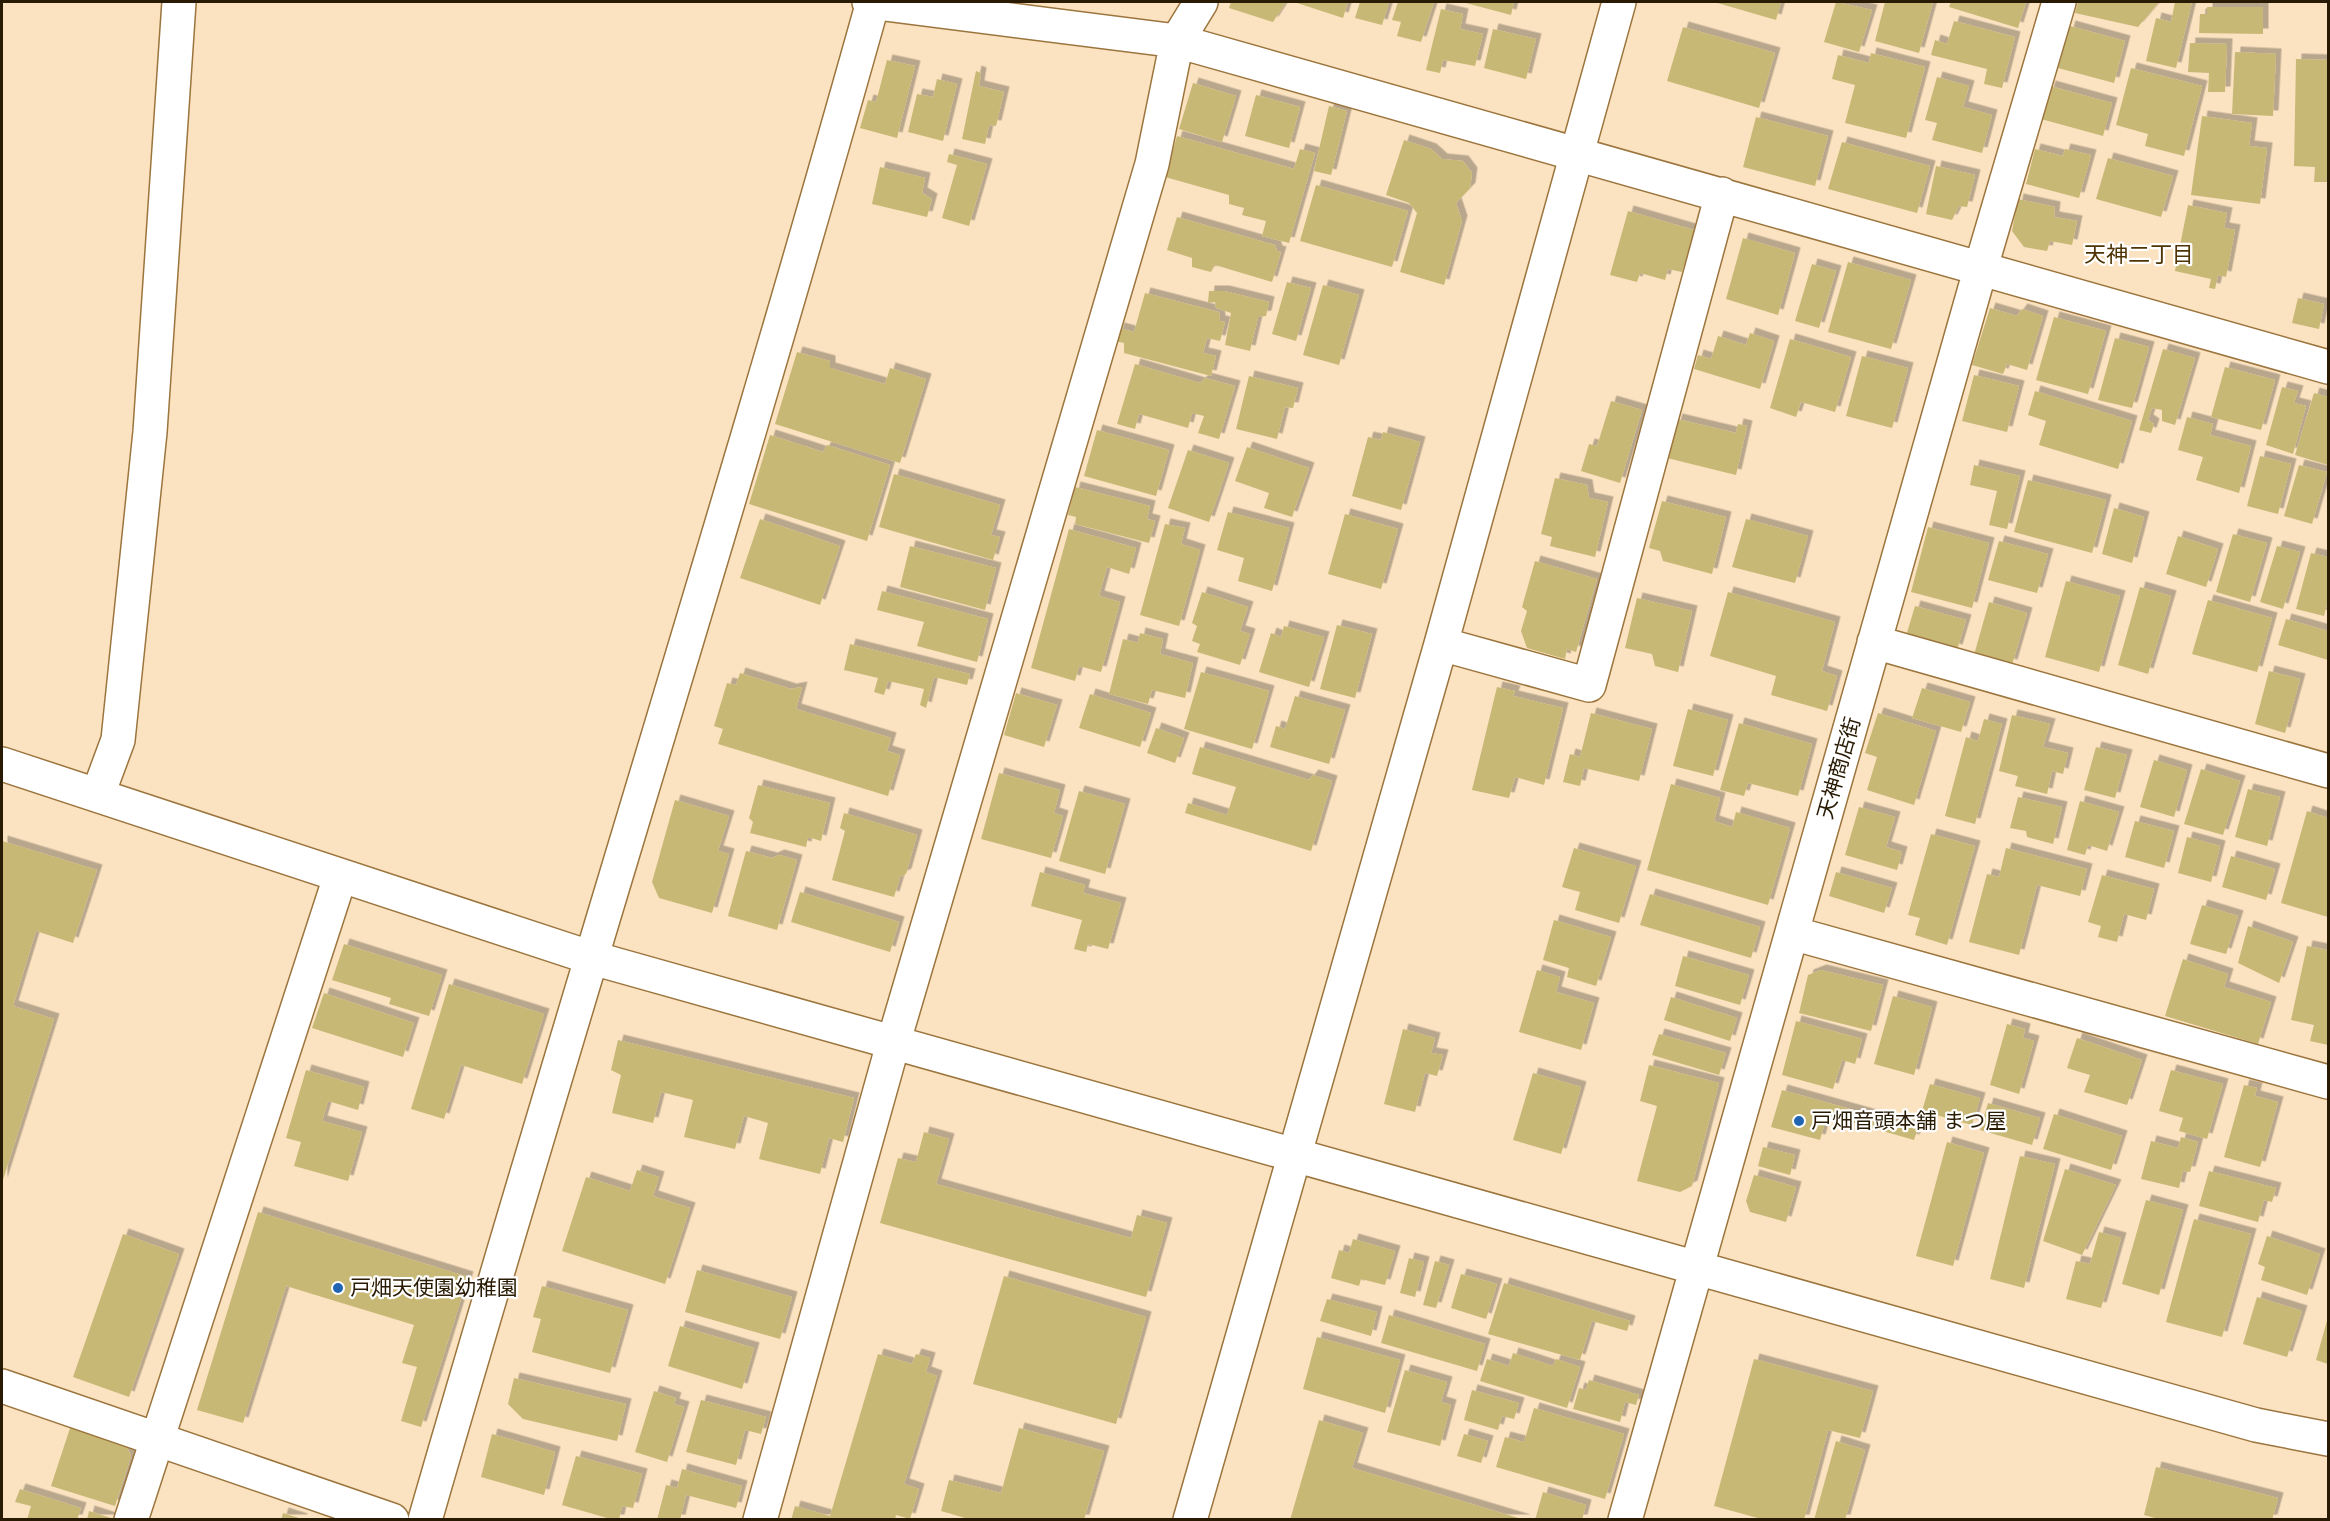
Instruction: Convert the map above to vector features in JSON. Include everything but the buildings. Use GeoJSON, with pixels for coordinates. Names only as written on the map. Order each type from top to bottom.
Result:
{"type":"FeatureCollection","features":[{"type":"Feature","properties":{"kind":"street"},"geometry":{"type":"LineString","coordinates":[[98,794],[118,740],[149,444],[179,2]]}},
{"type":"Feature","properties":{"kind":"street"},"geometry":{"type":"LineString","coordinates":[[428,1519],[589,957],[750,435],[872,2],[1177,41],[1576,152],[2328,367]]}},
{"type":"Feature","properties":{"kind":"street"},"geometry":{"type":"LineString","coordinates":[[760,1520],[893,1044],[1152,164],[1177,41],[1201,2]]}},
{"type":"Feature","properties":{"kind":"street"},"geometry":{"type":"LineString","coordinates":[[1190,1520],[1441,644],[1619,2]]}},
{"type":"Feature","properties":{"kind":"street","name":"天神商店街"},"geometry":{"type":"LineString","coordinates":[[1625,1520],[1981,267],[2059,2]]}},
{"type":"Feature","properties":{"kind":"street"},"geometry":{"type":"LineString","coordinates":[[1441,644],[1590,685],[1722,194]]}},
{"type":"Feature","properties":{"kind":"street"},"geometry":{"type":"LineString","coordinates":[[1874,642],[2328,771]]}},
{"type":"Feature","properties":{"kind":"street"},"geometry":{"type":"LineString","coordinates":[[2,764],[589,957],[2256,1425],[2328,1439]]}},
{"type":"Feature","properties":{"kind":"street"},"geometry":{"type":"LineString","coordinates":[[131,1520],[340,877]]}},
{"type":"Feature","properties":{"kind":"street"},"geometry":{"type":"LineString","coordinates":[[1792,933],[2328,1082]]}},
{"type":"Feature","properties":{"kind":"street"},"geometry":{"type":"LineString","coordinates":[[2,1386],[392,1520]]}},
{"type":"Feature","properties":{"kind":"place","name":"戸畑音頭本舗 まつ屋"},"geometry":{"type":"Point","coordinates":[1799,1121]}},
{"type":"Feature","properties":{"kind":"place","name":"戸畑天使園幼稚園"},"geometry":{"type":"Point","coordinates":[338,1288]}},
{"type":"Feature","properties":{"kind":"district","name":"天神二丁目"},"geometry":{"type":"Point","coordinates":[2139,254]}}]}
